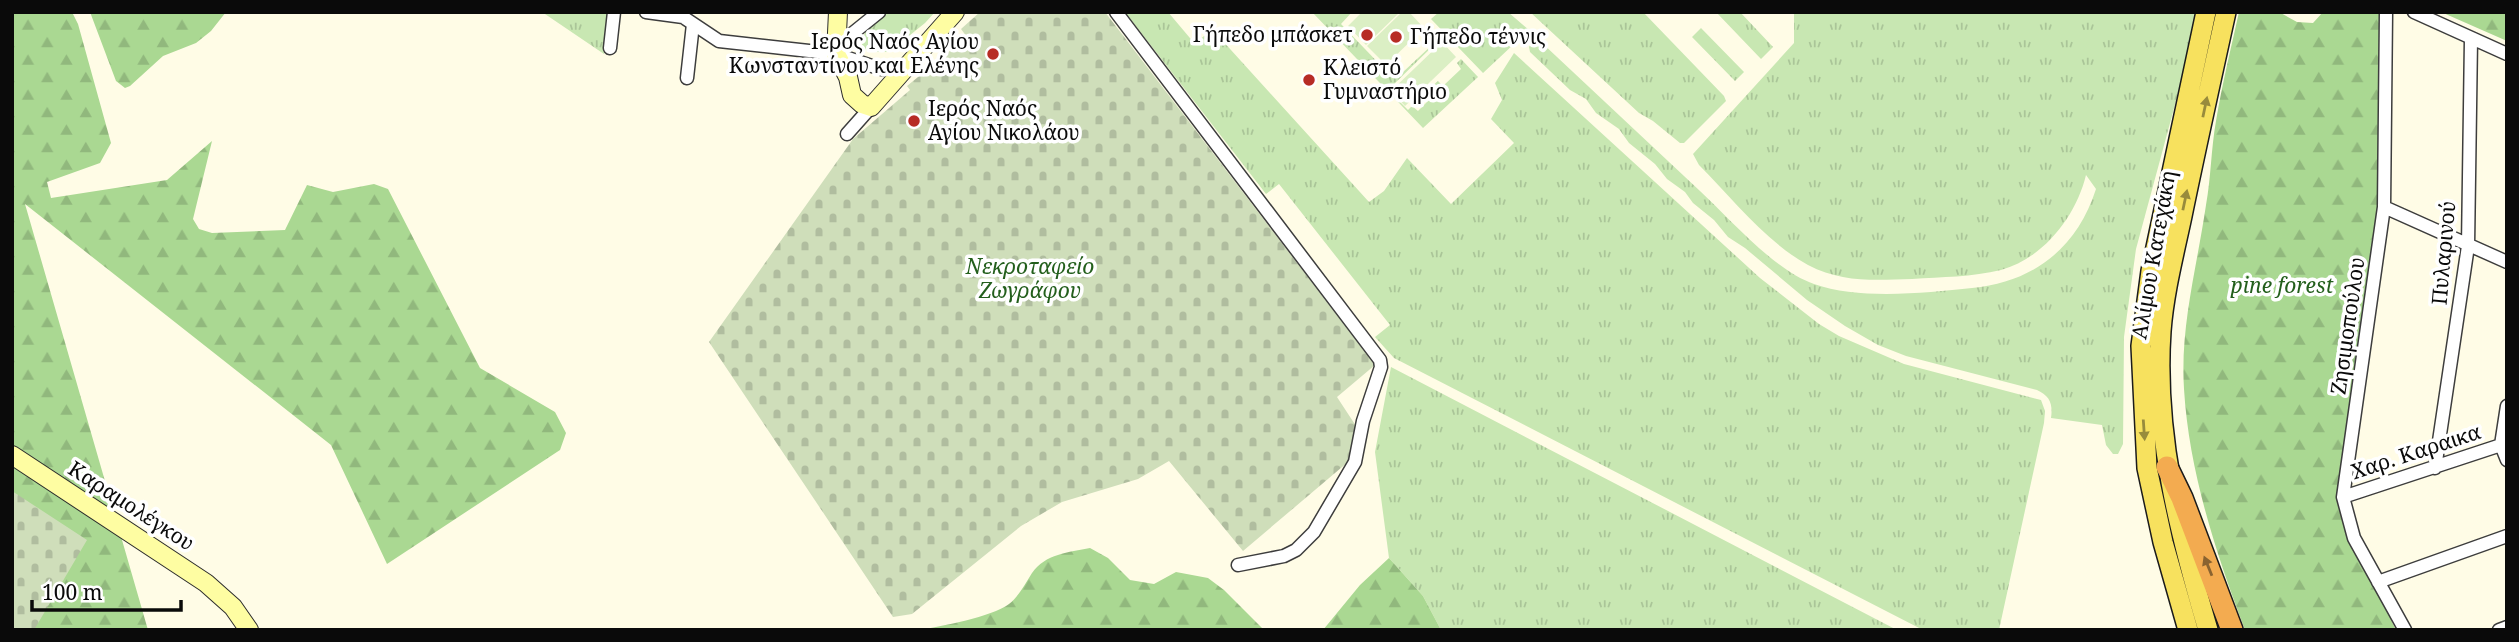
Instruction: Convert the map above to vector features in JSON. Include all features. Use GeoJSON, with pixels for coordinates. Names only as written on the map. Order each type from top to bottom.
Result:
{"type":"FeatureCollection","features":[{"type":"Feature","properties":{"kind":"highway"},"geometry":{"type":"LineString","coordinates":[[2166,467],[2182,498],[2232,630]]}},
{"type":"Feature","properties":{"kind":"main road"},"geometry":{"type":"LineString","coordinates":[[838,12],[836,54],[848,77],[852,95],[862,104],[871,107],[955,12]]}},
{"type":"Feature","properties":{"kind":"main road","name":"Αλίμου Κατεχάκη"},"geometry":{"type":"LineString","coordinates":[[2188,630],[2163,542],[2147,468],[2141,346],[2151,271],[2206,12]]}},
{"type":"Feature","properties":{"kind":"main road","name":"Αλίμου Κατεχάκη"},"geometry":{"type":"LineString","coordinates":[[2208,630],[2181,537],[2166,467],[2161,390],[2161,330],[2226,12]]}},
{"type":"Feature","properties":{"kind":"main road","name":"Καραμολέγκου"},"geometry":{"type":"LineString","coordinates":[[12,455],[206,583],[233,607],[249,630]]}},
{"type":"Feature","properties":{"kind":"street"},"geometry":{"type":"LineString","coordinates":[[610,48],[614,12]]}},
{"type":"Feature","properties":{"kind":"street"},"geometry":{"type":"LineString","coordinates":[[646,12],[683,18],[719,41],[836,54],[881,69],[904,69]]}},
{"type":"Feature","properties":{"kind":"street"},"geometry":{"type":"LineString","coordinates":[[836,54],[853,33],[879,12]]}},
{"type":"Feature","properties":{"kind":"street"},"geometry":{"type":"LineString","coordinates":[[1116,12],[1380,360],[1381,368],[1363,421],[1355,462],[1314,532],[1296,550],[1284,556],[1238,565]]}},
{"type":"Feature","properties":{"kind":"street","name":"Ζησιμοπούλου"},"geometry":{"type":"LineString","coordinates":[[2385,12],[2384,207],[2343,497],[2354,538],[2405,630]]}},
{"type":"Feature","properties":{"kind":"street"},"geometry":{"type":"LineString","coordinates":[[2414,12],[2507,54]]}},
{"type":"Feature","properties":{"kind":"street"},"geometry":{"type":"LineString","coordinates":[[687,78],[693,24]]}},
{"type":"Feature","properties":{"kind":"street","name":"Πυλαρινού"},"geometry":{"type":"LineString","coordinates":[[2435,468],[2468,246],[2471,39]]}},
{"type":"Feature","properties":{"kind":"street"},"geometry":{"type":"LineString","coordinates":[[847,134],[871,107]]}},
{"type":"Feature","properties":{"kind":"street"},"geometry":{"type":"LineString","coordinates":[[2384,207],[2507,262]]}},
{"type":"Feature","properties":{"kind":"street"},"geometry":{"type":"LineString","coordinates":[[2507,406],[2501,445],[2507,460]]}},
{"type":"Feature","properties":{"kind":"street","name":"Χαρ. Καραικα"},"geometry":{"type":"LineString","coordinates":[[2343,497],[2501,445]]}},
{"type":"Feature","properties":{"kind":"street"},"geometry":{"type":"LineString","coordinates":[[2378,583],[2507,536]]}},
{"type":"Feature","properties":{"kind":"street"},"geometry":{"type":"LineString","coordinates":[[2499,630],[2507,627]]}},
{"type":"Feature","properties":{"kind":"green space"},"geometry":{"type":"Polygon","coordinates":[[[12,12],[72,12],[78,24],[111,143],[100,163],[47,182],[51,198],[167,180],[212,141],[193,219],[199,229],[212,233],[285,230],[307,185],[333,192],[374,184],[388,189],[480,368],[555,412],[566,433],[560,450],[387,564],[331,445],[25,204],[148,630],[12,630],[12,12]]]}},
{"type":"Feature","properties":{"kind":"green space"},"geometry":{"type":"Polygon","coordinates":[[[90,12],[226,12],[211,31],[196,43],[163,56],[125,88],[116,81],[90,12]]]}},
{"type":"Feature","properties":{"kind":"green space"},"geometry":{"type":"Polygon","coordinates":[[[542,12],[610,12],[604,54],[542,12]]]}},
{"type":"Feature","properties":{"kind":"green space"},"geometry":{"type":"Polygon","coordinates":[[[888,12],[935,12],[889,52],[868,52],[862,45],[864,34],[888,12]]]}},
{"type":"Feature","properties":{"kind":"green space","name":"Νεκροταφείο Ζωγράφου"},"geometry":{"type":"Polygon","coordinates":[[[980,12],[1105,12],[1375,365],[1337,397],[1356,426],[1348,462],[1243,551],[1169,461],[1138,479],[1062,502],[1021,526],[912,614],[893,617],[709,342],[853,139],[910,90],[907,86],[967,37],[961,29],[980,12]]]}},
{"type":"Feature","properties":{"kind":"green space"},"geometry":{"type":"Polygon","coordinates":[[[1125,12],[1168,12],[1195,44],[1204,36],[1221,39],[1369,202],[1384,191],[1407,158],[1451,204],[1514,143],[1491,119],[1502,100],[1495,83],[1514,53],[1760,278],[1819,324],[1839,336],[1904,364],[2041,400],[2045,411],[2044,423],[1999,630],[1923,630],[1394,358],[1375,337],[1390,325],[1279,184],[1266,194],[1125,12]]]}},
{"type":"Feature","properties":{"kind":"green space"},"geometry":{"type":"Polygon","coordinates":[[[1312,12],[1352,12],[1341,24],[1388,73],[1395,67],[1402,73],[1433,44],[1426,36],[1433,30],[1441,38],[1388,90],[1408,110],[1412,106],[1418,111],[1436,93],[1431,87],[1438,81],[1443,86],[1461,69],[1457,63],[1461,59],[1478,77],[1423,128],[1312,12]]]}},
{"type":"Feature","properties":{"kind":"green space","name":"Γήπεδο μπάσκετ"},"geometry":{"type":"Polygon","coordinates":[[[1362,12],[1400,12],[1366,45],[1348,26],[1362,12]]]}},
{"type":"Feature","properties":{"kind":"green space","name":"Γήπεδο τέννις"},"geometry":{"type":"Polygon","coordinates":[[[1402,12],[1409,12],[1424,28],[1386,65],[1367,46],[1402,12]]]}},
{"type":"Feature","properties":{"kind":"green space"},"geometry":{"type":"Polygon","coordinates":[[[1439,12],[1508,12],[1529,30],[1483,73],[1431,19],[1439,12]]]}},
{"type":"Feature","properties":{"kind":"green space"},"geometry":{"type":"Polygon","coordinates":[[[1530,12],[1643,12],[1726,101],[1684,143],[1680,143],[1639,113],[1530,12]]]}},
{"type":"Feature","properties":{"kind":"green space"},"geometry":{"type":"Polygon","coordinates":[[[1716,12],[1740,12],[1773,47],[1761,59],[1716,12]]]}},
{"type":"Feature","properties":{"kind":"green space"},"geometry":{"type":"Polygon","coordinates":[[[1794,12],[2197,12],[2183,75],[2136,249],[2124,337],[2123,444],[2118,454],[2113,454],[2106,445],[2102,425],[2051,418],[2050,401],[2037,390],[1906,356],[1878,345],[1807,300],[1728,237],[1685,192],[1629,143],[1619,129],[1596,113],[1586,99],[1570,90],[1530,52],[1529,47],[1532,42],[1541,42],[1754,243],[1784,268],[1814,284],[1871,294],[1972,288],[2015,278],[2033,270],[2065,245],[2088,210],[2096,189],[2086,175],[2075,205],[2056,233],[2031,256],[2001,270],[1946,277],[1885,280],[1846,278],[1808,265],[1778,245],[1699,165],[1693,154],[1794,43],[1794,12]]]}},
{"type":"Feature","properties":{"kind":"green space","name":"pine forest"},"geometry":{"type":"Polygon","coordinates":[[[2239,12],[2279,12],[2297,22],[2313,23],[2323,12],[2385,12],[2384,208],[2372,239],[2370,301],[2356,350],[2354,420],[2346,479],[2354,537],[2378,582],[2396,630],[2245,630],[2224,572],[2198,481],[2187,420],[2184,342],[2208,195],[2216,121],[2239,12]]]}},
{"type":"Feature","properties":{"kind":"green space"},"geometry":{"type":"Polygon","coordinates":[[[2441,12],[2507,12],[2507,41],[2441,12]]]}},
{"type":"Feature","properties":{"kind":"green space"},"geometry":{"type":"Polygon","coordinates":[[[1701,28],[1744,72],[1735,81],[1692,37],[1701,28]]]}},
{"type":"Feature","properties":{"kind":"green space"},"geometry":{"type":"Polygon","coordinates":[[[1442,42],[1456,57],[1405,106],[1391,91],[1442,42]]]}},
{"type":"Feature","properties":{"kind":"green space"},"geometry":{"type":"Polygon","coordinates":[[[1391,367],[1897,630],[1441,630],[1423,596],[1389,558],[1375,452],[1391,367]]]}},
{"type":"Feature","properties":{"kind":"green space"},"geometry":{"type":"Polygon","coordinates":[[[12,491],[87,540],[34,630],[12,630],[12,491]]]}},
{"type":"Feature","properties":{"kind":"green space"},"geometry":{"type":"Polygon","coordinates":[[[1090,548],[1108,558],[1130,580],[1154,584],[1176,572],[1208,578],[1264,630],[920,630],[1001,609],[1016,597],[1032,573],[1044,562],[1058,555],[1090,548]]]}},
{"type":"Feature","properties":{"kind":"green space"},"geometry":{"type":"Polygon","coordinates":[[[1389,558],[1423,596],[1441,630],[1323,630],[1360,585],[1389,558]]]}},
{"type":"Feature","properties":{"kind":"place","name":"Γήπεδο μπάσκετ"},"geometry":{"type":"Point","coordinates":[1367,35]}},
{"type":"Feature","properties":{"kind":"place","name":"Γήπεδο τέννις"},"geometry":{"type":"Point","coordinates":[1396,37]}},
{"type":"Feature","properties":{"kind":"place","name":"Ιερός Ναός Αγίου Κωνσταντίνου και Ελένης"},"geometry":{"type":"Point","coordinates":[993,54]}},
{"type":"Feature","properties":{"kind":"place","name":"Κλειστό Γυμναστήριο"},"geometry":{"type":"Point","coordinates":[1309,80]}},
{"type":"Feature","properties":{"kind":"place","name":"Ιερός Ναός Αγίου Νικολάου"},"geometry":{"type":"Point","coordinates":[914,121]}}]}
